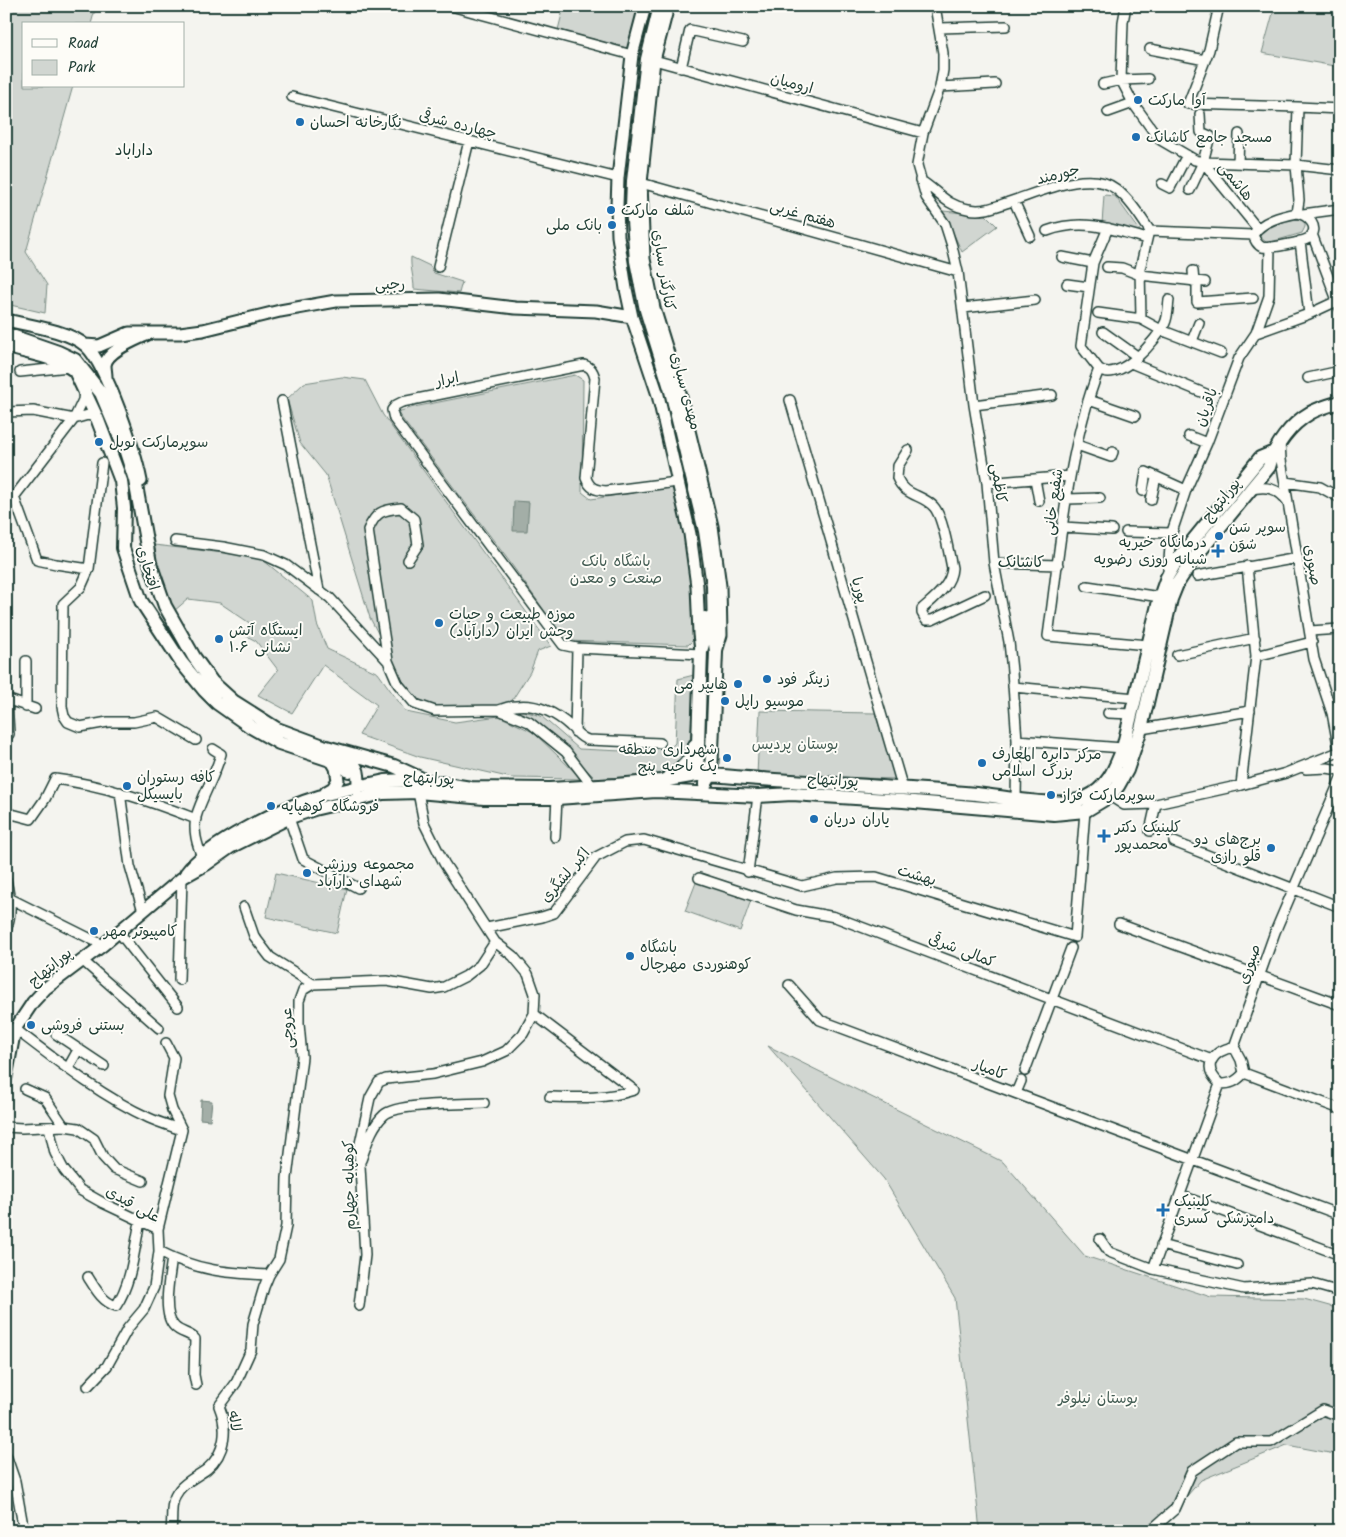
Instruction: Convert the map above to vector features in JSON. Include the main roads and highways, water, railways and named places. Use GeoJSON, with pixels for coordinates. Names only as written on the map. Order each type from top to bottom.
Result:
{"type":"FeatureCollection","features":[{"type":"Feature","properties":{"kind":"main road"},"geometry":{"type":"LineString","coordinates":[[643,58],[645,6]]}},
{"type":"Feature","properties":{"kind":"main road","name":"مهدی سباری"},"geometry":{"type":"LineString","coordinates":[[653,6],[643,58],[630,181],[636,261],[646,310],[671,391],[705,531],[713,585],[716,652],[714,701],[704,778]]}},
{"type":"Feature","properties":{"kind":"main road","name":"مهدی سباری"},"geometry":{"type":"LineString","coordinates":[[643,58],[660,6]]}},
{"type":"Feature","properties":{"kind":"main road"},"geometry":{"type":"LineString","coordinates":[[643,58],[668,6]]}},
{"type":"Feature","properties":{"kind":"main road"},"geometry":{"type":"LineString","coordinates":[[630,181],[617,206],[619,244],[632,317],[658,395],[690,534],[694,560],[701,653],[698,736],[704,778]]}},
{"type":"Feature","properties":{"kind":"main road"},"geometry":{"type":"LineString","coordinates":[[630,181],[625,207],[633,287],[664,394],[698,533],[702,559],[706,634],[701,653]]}},
{"type":"Feature","properties":{"kind":"main road","name":"رجبی"},"geometry":{"type":"LineString","coordinates":[[85,345],[99,346],[129,333],[180,333],[203,330],[280,311],[336,301],[439,299],[515,308],[596,311],[632,317]]}},
{"type":"Feature","properties":{"kind":"main road"},"geometry":{"type":"LineString","coordinates":[[6,320],[57,331],[85,345],[96,359],[131,444],[144,500],[146,537]]}},
{"type":"Feature","properties":{"kind":"main road","name":"رجبی"},"geometry":{"type":"LineString","coordinates":[[107,382],[105,366],[111,355],[151,333]]}},
{"type":"Feature","properties":{"kind":"main road","name":"افتخاری"},"geometry":{"type":"LineString","coordinates":[[6,334],[75,360],[101,393],[126,452],[134,480],[150,563],[165,606],[189,648],[223,700],[251,727],[278,743],[332,761],[346,768],[351,774],[358,793]]}},
{"type":"Feature","properties":{"kind":"main road","name":"افتخاری"},"geometry":{"type":"LineString","coordinates":[[6,346],[44,356],[75,371],[97,418],[121,481],[124,508],[123,548],[141,601],[182,662],[204,690],[277,729],[323,746]]}},
{"type":"Feature","properties":{"kind":"main road","name":"پورابتهاج"},"geometry":{"type":"LineString","coordinates":[[976,800],[1054,814],[1084,811],[1110,796],[1127,770],[1141,728],[1171,599],[1177,584],[1192,561],[1269,467],[1276,448],[1288,433],[1309,414],[1340,402]]}},
{"type":"Feature","properties":{"kind":"main road","name":"پورابتهاج"},"geometry":{"type":"LineString","coordinates":[[704,778],[976,800],[1016,799],[1058,803],[1086,798],[1106,783],[1114,771],[1123,748],[1160,597],[1177,560],[1260,458],[1276,448]]}},
{"type":"Feature","properties":{"kind":"main road"},"geometry":{"type":"LineString","coordinates":[[129,566],[135,559],[141,558],[150,563]]}},
{"type":"Feature","properties":{"kind":"main road"},"geometry":{"type":"LineString","coordinates":[[699,700],[714,701]]}},
{"type":"Feature","properties":{"kind":"main road"},"geometry":{"type":"LineString","coordinates":[[658,786],[683,769],[693,753],[698,736]]}},
{"type":"Feature","properties":{"kind":"main road"},"geometry":{"type":"LineString","coordinates":[[323,746],[394,766],[430,787]]}},
{"type":"Feature","properties":{"kind":"main road"},"geometry":{"type":"LineString","coordinates":[[323,746],[350,760],[355,766],[358,774],[358,793]]}},
{"type":"Feature","properties":{"kind":"main road"},"geometry":{"type":"LineString","coordinates":[[320,796],[333,788],[338,780],[336,768],[332,761]]}},
{"type":"Feature","properties":{"kind":"main road"},"geometry":{"type":"LineString","coordinates":[[658,786],[680,786],[704,778],[792,794]]}},
{"type":"Feature","properties":{"kind":"main road","name":"پورابتهاج"},"geometry":{"type":"LineString","coordinates":[[182,878],[232,848],[289,818],[386,781],[430,787],[484,798],[557,798],[658,786]]}},
{"type":"Feature","properties":{"kind":"main road","name":"پورابتهاج"},"geometry":{"type":"LineString","coordinates":[[9,1032],[46,988],[144,911],[182,878],[192,865],[202,857],[222,842],[263,820],[320,796],[418,792],[430,787],[658,786],[758,796],[792,794],[903,795]]}},
{"type":"Feature","properties":{"kind":"main road"},"geometry":{"type":"LineString","coordinates":[[6,1077],[9,1032]]}},
{"type":"Feature","properties":{"kind":"place","name":"آوا مارکت"},"geometry":{"type":"Point","coordinates":[1138,100]}},
{"type":"Feature","properties":{"kind":"place","name":"نگارخانه احسان"},"geometry":{"type":"Point","coordinates":[300,122]}},
{"type":"Feature","properties":{"kind":"place","name":"مسجد جامع کاشانک"},"geometry":{"type":"Point","coordinates":[1136,137]}},
{"type":"Feature","properties":{"kind":"place","name":"شلف مارکت"},"geometry":{"type":"Point","coordinates":[611,210]}},
{"type":"Feature","properties":{"kind":"place","name":"بانک ملی"},"geometry":{"type":"Point","coordinates":[612,225]}},
{"type":"Feature","properties":{"kind":"place","name":"سوپرمارکت نوبل"},"geometry":{"type":"Point","coordinates":[99,442]}},
{"type":"Feature","properties":{"kind":"place","name":"سوپر سَن سُوَن"},"geometry":{"type":"Point","coordinates":[1219,536]}},
{"type":"Feature","properties":{"kind":"place","name":"درمانگاه خیریه شبانه روزی رضویه"},"geometry":{"type":"Point","coordinates":[1218,551]}},
{"type":"Feature","properties":{"kind":"place","name":"موزه طبیعت و حیات وحش ایران (دارآباد)"},"geometry":{"type":"Point","coordinates":[439,623]}},
{"type":"Feature","properties":{"kind":"place","name":"ایستگاه آتش نشانی ۱۰۶"},"geometry":{"type":"Point","coordinates":[219,639]}},
{"type":"Feature","properties":{"kind":"place","name":"زینگر فود"},"geometry":{"type":"Point","coordinates":[767,679]}},
{"type":"Feature","properties":{"kind":"place","name":"هایپر می"},"geometry":{"type":"Point","coordinates":[738,684]}},
{"type":"Feature","properties":{"kind":"place","name":"موسیو راپل"},"geometry":{"type":"Point","coordinates":[725,701]}},
{"type":"Feature","properties":{"kind":"place","name":"شهرداری منطقه یک ناحیه پنج"},"geometry":{"type":"Point","coordinates":[727,758]}},
{"type":"Feature","properties":{"kind":"place","name":"مرکز دایره المعارف بزرگ اسلامی"},"geometry":{"type":"Point","coordinates":[982,763]}},
{"type":"Feature","properties":{"kind":"place","name":"کافه رستوران بایسیکل"},"geometry":{"type":"Point","coordinates":[127,786]}},
{"type":"Feature","properties":{"kind":"place","name":"سوپرمارکت فراز"},"geometry":{"type":"Point","coordinates":[1051,795]}},
{"type":"Feature","properties":{"kind":"place","name":"فروشگاه کوهپایه"},"geometry":{"type":"Point","coordinates":[271,806]}},
{"type":"Feature","properties":{"kind":"place","name":"یاران دریان"},"geometry":{"type":"Point","coordinates":[814,819]}},
{"type":"Feature","properties":{"kind":"place","name":"کلینیک دکتر محمدپور"},"geometry":{"type":"Point","coordinates":[1104,836]}},
{"type":"Feature","properties":{"kind":"place","name":"برج‌های دو قلو رازی"},"geometry":{"type":"Point","coordinates":[1271,848]}},
{"type":"Feature","properties":{"kind":"place","name":"مجموعه ورزشی شهدای دارآباد"},"geometry":{"type":"Point","coordinates":[307,873]}},
{"type":"Feature","properties":{"kind":"place","name":"کامپیوتر مهر"},"geometry":{"type":"Point","coordinates":[94,931]}},
{"type":"Feature","properties":{"kind":"place","name":"باشگاه کوهنوردی مهرچال"},"geometry":{"type":"Point","coordinates":[630,956]}},
{"type":"Feature","properties":{"kind":"place","name":"بستنی فروشی"},"geometry":{"type":"Point","coordinates":[31,1025]}},
{"type":"Feature","properties":{"kind":"place","name":"کلینیک دامپزشکی کسری"},"geometry":{"type":"Point","coordinates":[1163,1210]}},
{"type":"Feature","properties":{"kind":"district","name":"داراباد"},"geometry":{"type":"Point","coordinates":[134,149]}},
{"type":"Feature","properties":{"kind":"district","name":"کاشانک"},"geometry":{"type":"Point","coordinates":[1021,561]}},
{"type":"Feature","properties":{"kind":"park label","name":"باشگاه بانک صنعت و معدن"},"geometry":{"type":"Point","coordinates":[616,570]}},
{"type":"Feature","properties":{"kind":"park label","name":"بوستان پردیس"},"geometry":{"type":"Point","coordinates":[795,744]}},
{"type":"Feature","properties":{"kind":"park label","name":"بوستان نیلوفر"},"geometry":{"type":"Point","coordinates":[1098,1398]}}]}
